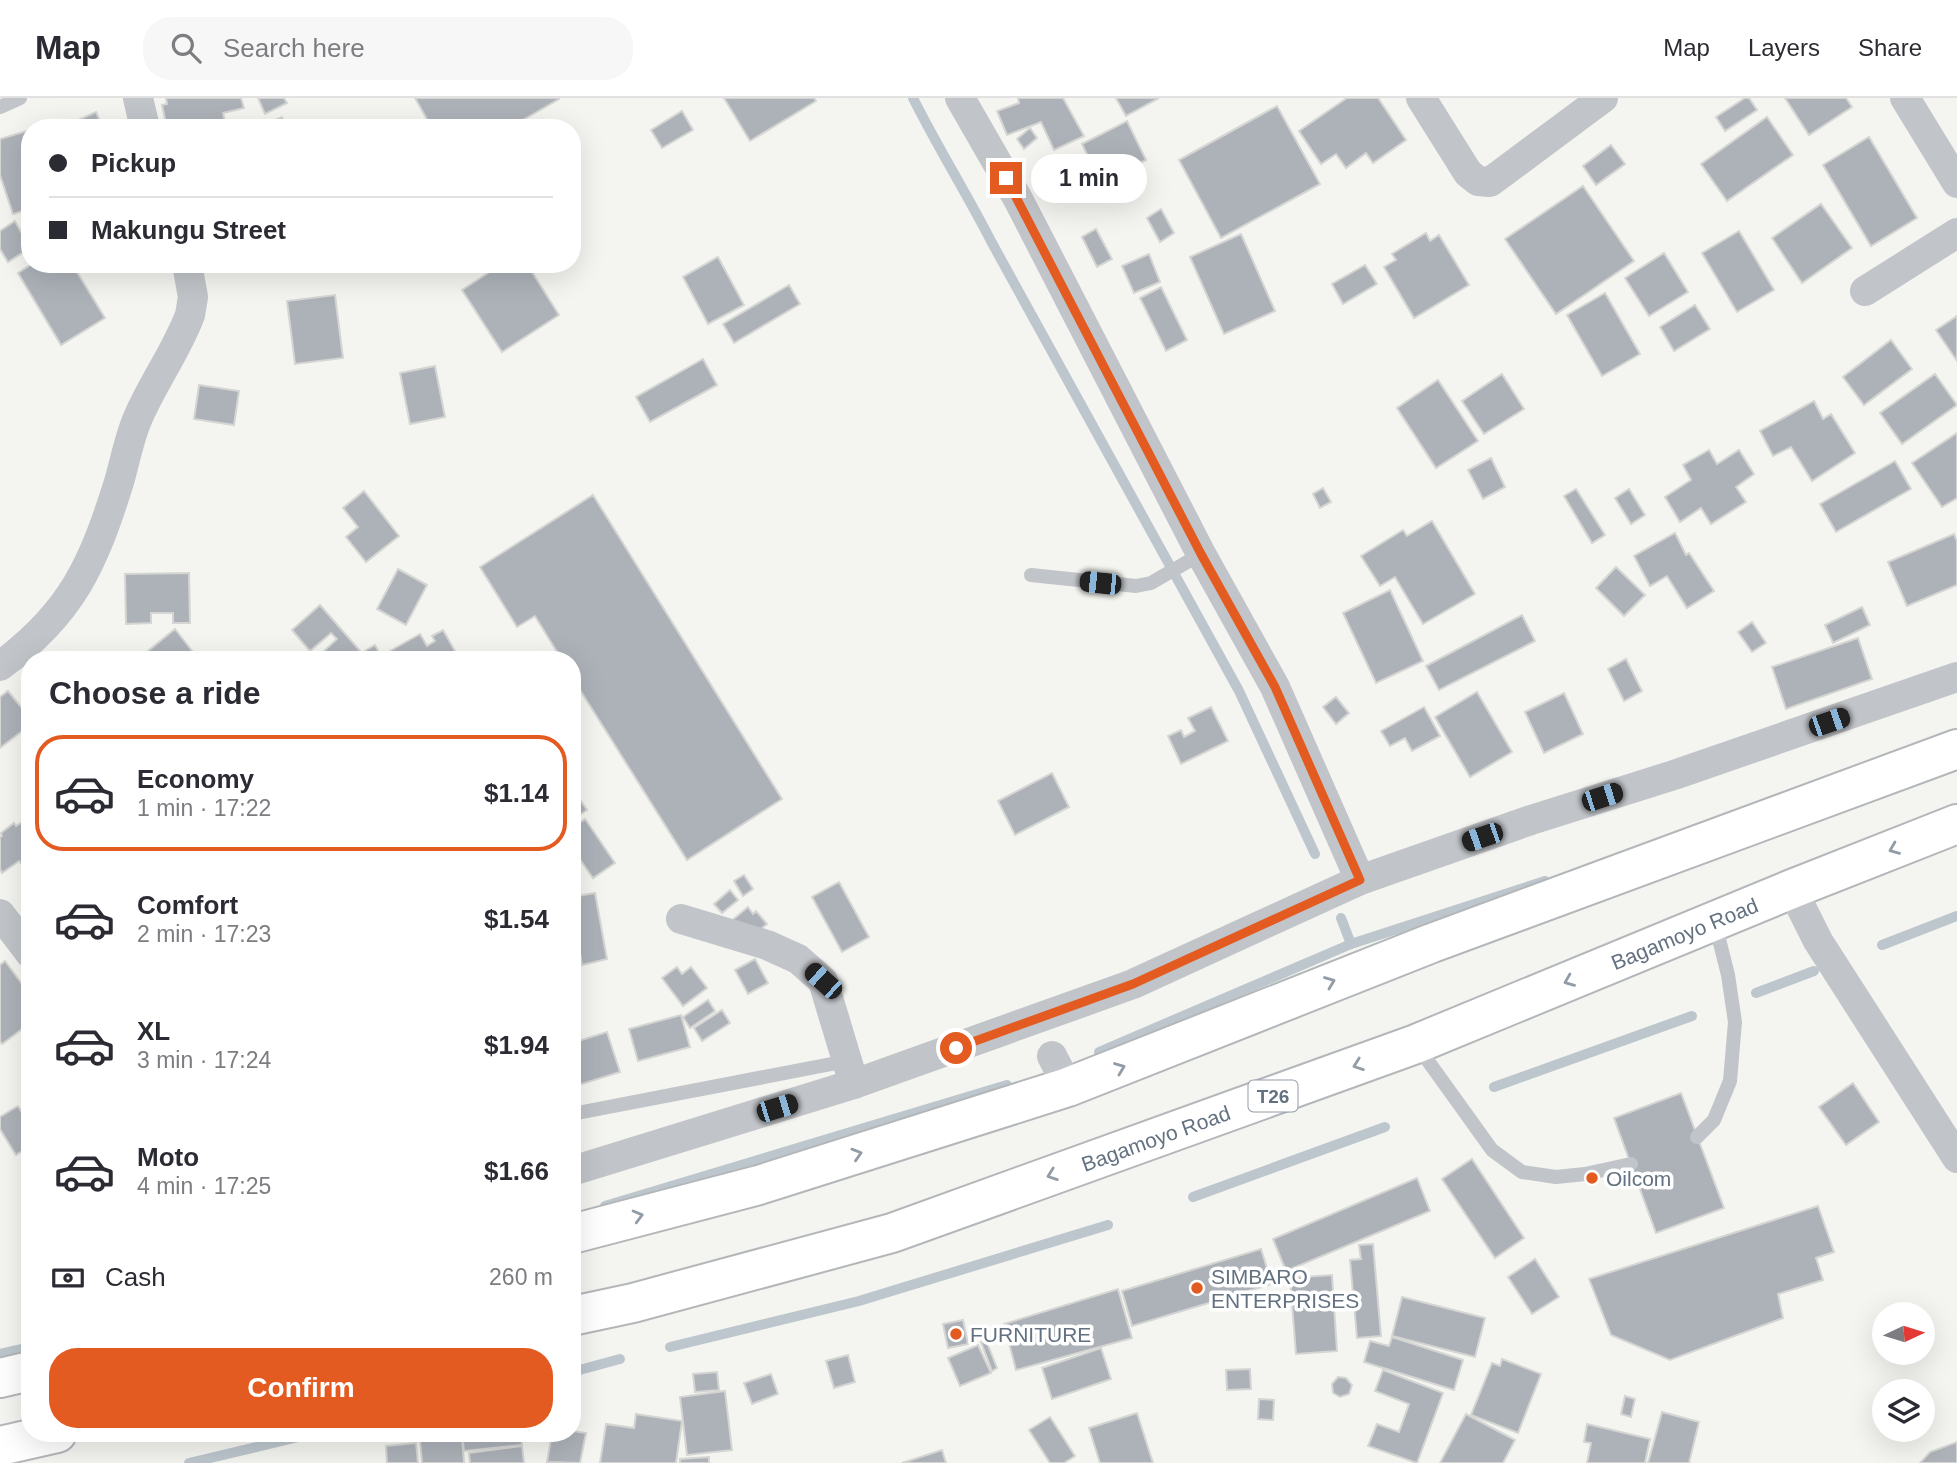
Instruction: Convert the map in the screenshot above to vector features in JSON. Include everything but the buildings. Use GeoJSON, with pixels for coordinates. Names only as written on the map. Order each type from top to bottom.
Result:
{"type":"FeatureCollection","features":[{"type":"Feature","properties":{"kind":"highway"},"geometry":{"type":"LineString","coordinates":[[581,1232],[759,1185],[1060,1072],[1420,947],[1957,749]]}},
{"type":"Feature","properties":{"kind":"highway","name":"Bagamoyo Road"},"geometry":{"type":"LineString","coordinates":[[581,1314],[633,1303],[892,1233],[1416,1044],[1957,824]]}},
{"type":"Feature","properties":{"kind":"highway"},"geometry":{"type":"LineString","coordinates":[[0,1378],[21,1373]]}},
{"type":"Feature","properties":{"kind":"highway"},"geometry":{"type":"LineString","coordinates":[[0,1446],[21,1441]]}},
{"type":"Feature","properties":{"kind":"street"},"geometry":{"type":"LineString","coordinates":[[138,98],[143,119]]}},
{"type":"Feature","properties":{"kind":"street"},"geometry":{"type":"LineString","coordinates":[[960,98],[1018,198],[1201,554],[1275,687],[1360,880]]}},
{"type":"Feature","properties":{"kind":"street"},"geometry":{"type":"LineString","coordinates":[[1421,98],[1468,173],[1478,181],[1490,182],[1603,98]]}},
{"type":"Feature","properties":{"kind":"street"},"geometry":{"type":"LineString","coordinates":[[1905,98],[1957,183]]}},
{"type":"Feature","properties":{"kind":"street"},"geometry":{"type":"LineString","coordinates":[[1865,291],[1957,233]]}},
{"type":"Feature","properties":{"kind":"street"},"geometry":{"type":"LineString","coordinates":[[0,666],[50,624],[88,567],[136,421],[190,315],[193,297],[189,273]]}},
{"type":"Feature","properties":{"kind":"street"},"geometry":{"type":"LineString","coordinates":[[581,1168],[851,1072],[1133,984],[1360,880],[1957,677]]}},
{"type":"Feature","properties":{"kind":"street"},"geometry":{"type":"LineString","coordinates":[[1792,889],[1818,941],[1957,1158]]}},
{"type":"Feature","properties":{"kind":"street"},"geometry":{"type":"LineString","coordinates":[[0,914],[21,941]]}},
{"type":"Feature","properties":{"kind":"street"},"geometry":{"type":"LineString","coordinates":[[681,919],[767,945],[798,958],[823,981],[851,1072]]}},
{"type":"Feature","properties":{"kind":"lane"},"geometry":{"type":"LineString","coordinates":[[0,107],[20,98]]}},
{"type":"Feature","properties":{"kind":"lane"},"geometry":{"type":"LineString","coordinates":[[1031,575],[1136,586],[1151,583],[1201,554]]}},
{"type":"Feature","properties":{"kind":"lane"},"geometry":{"type":"LineString","coordinates":[[1698,1137],[1714,1120],[1730,1081],[1735,1022],[1728,975],[1714,922]]}},
{"type":"Feature","properties":{"kind":"lane"},"geometry":{"type":"LineString","coordinates":[[1416,1044],[1492,1150],[1522,1172],[1556,1177],[1631,1164]]}},
{"type":"Feature","properties":{"kind":"lane"},"geometry":{"type":"LineString","coordinates":[[581,1114],[851,1072]]}},
{"type":"Feature","properties":{"kind":"waterway"},"geometry":{"type":"LineString","coordinates":[[913,98],[1239,691],[1315,854]]}},
{"type":"Feature","properties":{"kind":"waterway"},"geometry":{"type":"LineString","coordinates":[[1099,1052],[1351,944],[1545,881]]}},
{"type":"Feature","properties":{"kind":"waterway"},"geometry":{"type":"LineString","coordinates":[[1882,945],[1957,916]]}},
{"type":"Feature","properties":{"kind":"waterway"},"geometry":{"type":"LineString","coordinates":[[1341,918],[1351,944]]}},
{"type":"Feature","properties":{"kind":"waterway"},"geometry":{"type":"LineString","coordinates":[[1756,993],[1814,971]]}},
{"type":"Feature","properties":{"kind":"waterway"},"geometry":{"type":"LineString","coordinates":[[1494,1087],[1692,1016]]}},
{"type":"Feature","properties":{"kind":"waterway"},"geometry":{"type":"LineString","coordinates":[[605,1206],[1007,1085]]}},
{"type":"Feature","properties":{"kind":"waterway"},"geometry":{"type":"LineString","coordinates":[[1193,1197],[1385,1127]]}},
{"type":"Feature","properties":{"kind":"waterway"},"geometry":{"type":"LineString","coordinates":[[670,1347],[859,1301],[1108,1225]]}},
{"type":"Feature","properties":{"kind":"waterway"},"geometry":{"type":"LineString","coordinates":[[0,1354],[21,1349]]}},
{"type":"Feature","properties":{"kind":"waterway"},"geometry":{"type":"LineString","coordinates":[[581,1370],[620,1359]]}},
{"type":"Feature","properties":{"kind":"waterway"},"geometry":{"type":"LineString","coordinates":[[189,1463],[277,1442]]}},
{"type":"Feature","properties":{"kind":"place","name":"Oilcom"},"geometry":{"type":"Point","coordinates":[1592,1178]}},
{"type":"Feature","properties":{"kind":"place","name":"SIMBARO ENTERPRISES"},"geometry":{"type":"Point","coordinates":[1197,1288]}},
{"type":"Feature","properties":{"kind":"place","name":"FURNITURE"},"geometry":{"type":"Point","coordinates":[956,1334]}},
{"type":"Feature","properties":{"kind":"route"},"geometry":{"type":"LineString","coordinates":[[956,1048],[1133,984],[1360,880],[1275,687],[1201,554],[1006,178]]}}]}
